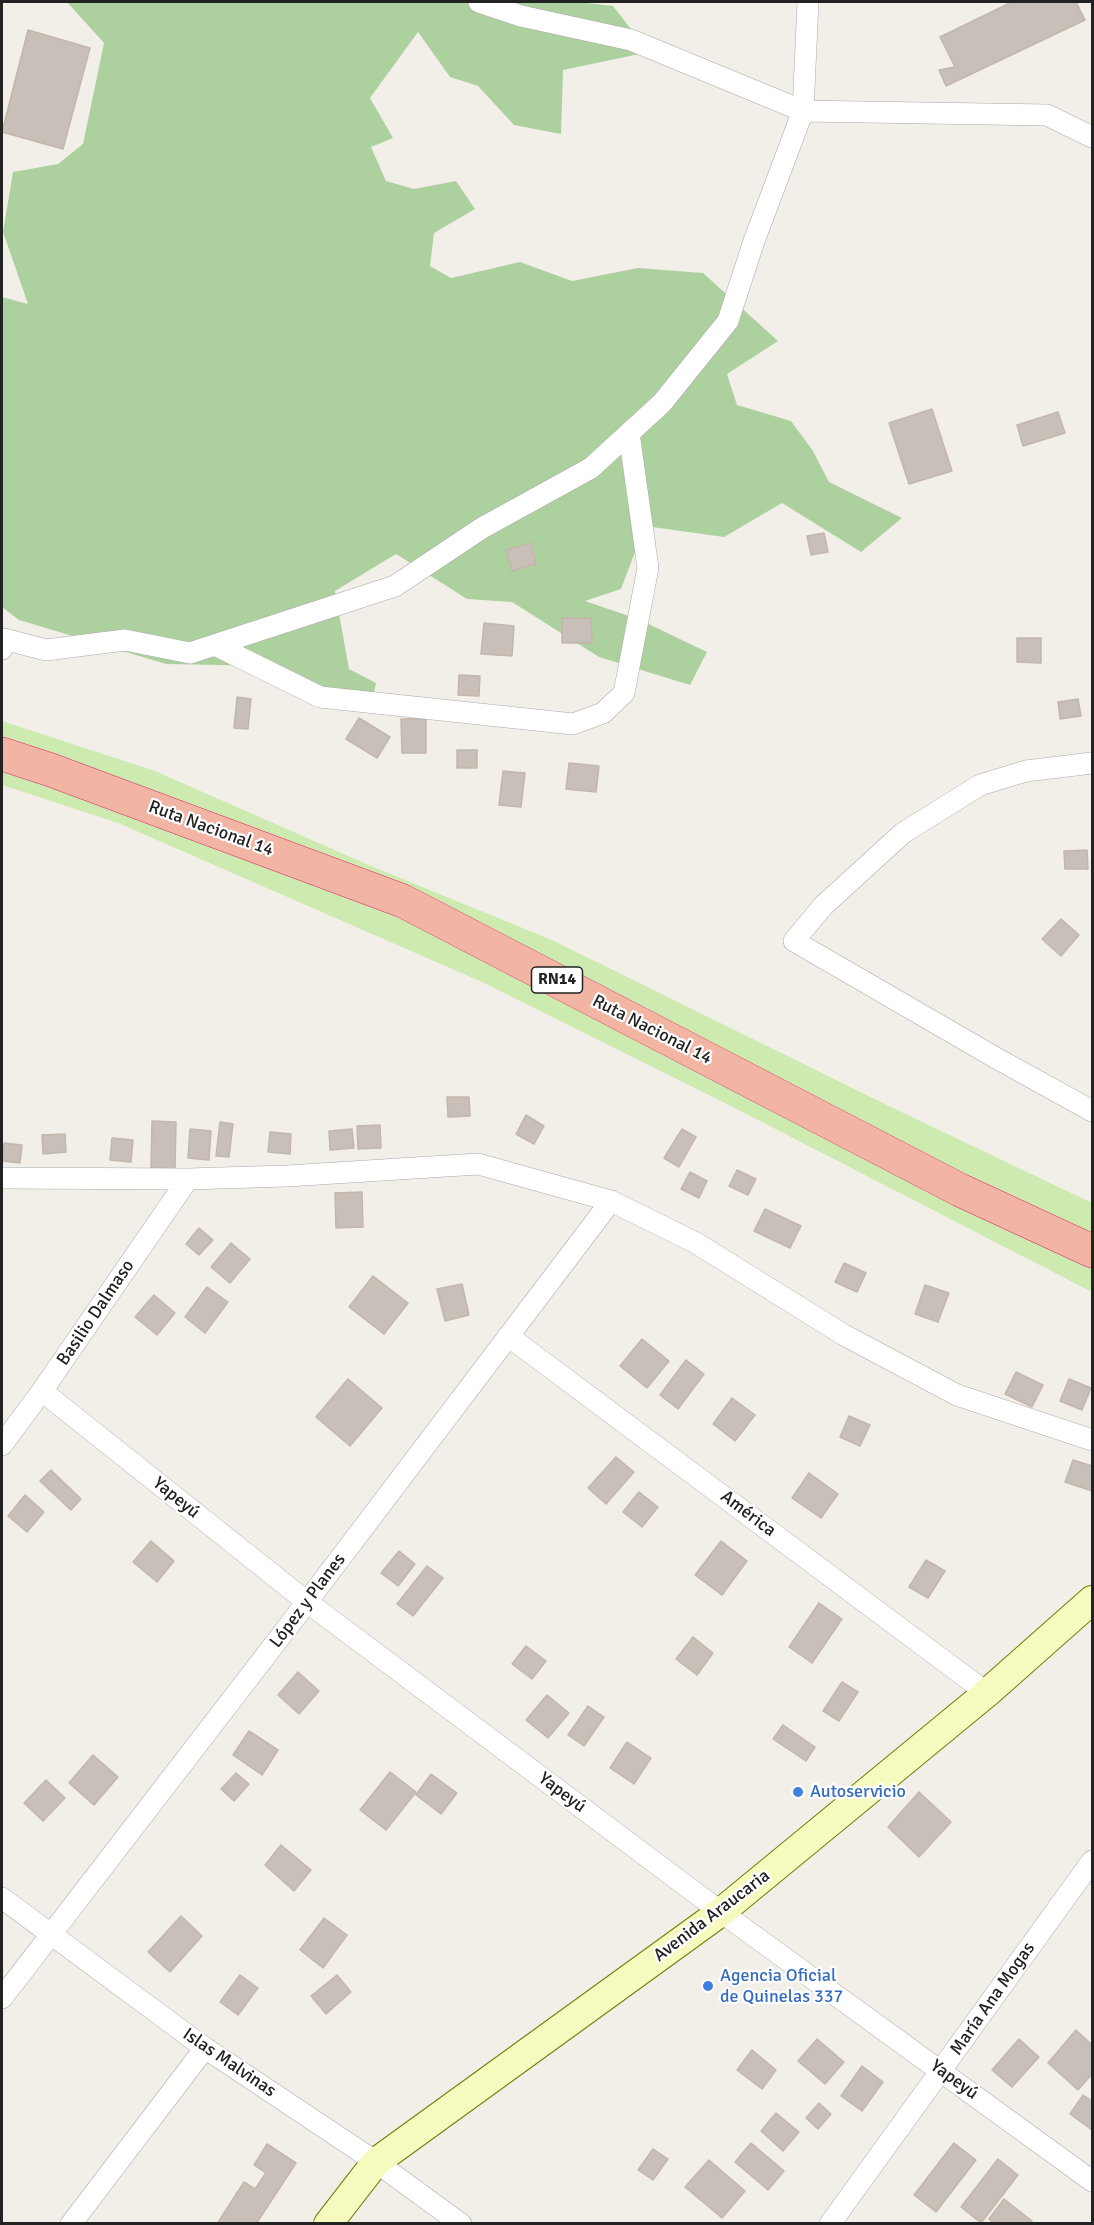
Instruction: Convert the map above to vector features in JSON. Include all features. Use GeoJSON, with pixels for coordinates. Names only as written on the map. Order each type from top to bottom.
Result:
{"type":"FeatureCollection","features":[{"type":"Feature","properties":{"kind":"highway","name":"Ruta Nacional 14"},"geometry":{"type":"LineString","coordinates":[[2,754],[51,770],[403,901],[960,1190],[1092,1251]]}},
{"type":"Feature","properties":{"kind":"main road","name":"Avenida Araucaria"},"geometry":{"type":"LineString","coordinates":[[328,2223],[376,2162],[721,1912],[987,1693],[1092,1600]]}},
{"type":"Feature","properties":{"kind":"street"},"geometry":{"type":"LineString","coordinates":[[479,2],[521,16],[631,40],[803,111],[1047,115],[1092,137]]}},
{"type":"Feature","properties":{"kind":"street"},"geometry":{"type":"LineString","coordinates":[[2,641],[46,650],[124,640],[190,653],[395,586],[482,528],[591,468],[662,403],[728,321],[754,241],[803,111],[808,2]]}},
{"type":"Feature","properties":{"kind":"street"},"geometry":{"type":"LineString","coordinates":[[215,645],[320,697],[573,724],[603,713],[624,693],[648,568],[629,433]]}},
{"type":"Feature","properties":{"kind":"street"},"geometry":{"type":"LineString","coordinates":[[1092,763],[1026,771],[980,785],[903,833],[823,906],[794,941],[1092,1111]]}},
{"type":"Feature","properties":{"kind":"street"},"geometry":{"type":"LineString","coordinates":[[2,1178],[188,1179],[287,1176],[478,1164],[611,1201],[696,1242],[844,1335],[957,1395],[1092,1440]]}},
{"type":"Feature","properties":{"kind":"street","name":"Basilio Dalmaso"},"geometry":{"type":"LineString","coordinates":[[2,1445],[42,1391],[188,1179]]}},
{"type":"Feature","properties":{"kind":"street","name":"López y Planes"},"geometry":{"type":"LineString","coordinates":[[2,1998],[307,1602],[611,1201]]}},
{"type":"Feature","properties":{"kind":"street","name":"América"},"geometry":{"type":"LineString","coordinates":[[508,1336],[987,1693]]}},
{"type":"Feature","properties":{"kind":"street","name":"Yapeyú"},"geometry":{"type":"LineString","coordinates":[[42,1391],[307,1602],[721,1912],[1092,2181]]}},
{"type":"Feature","properties":{"kind":"street","name":"María Ana Mogas"},"geometry":{"type":"LineString","coordinates":[[830,2223],[1092,1861]]}},
{"type":"Feature","properties":{"kind":"street","name":"Islas Malvinas"},"geometry":{"type":"LineString","coordinates":[[2,1898],[205,2048],[376,2162],[461,2223]]}},
{"type":"Feature","properties":{"kind":"street"},"geometry":{"type":"LineString","coordinates":[[70,2223],[205,2048]]}},
{"type":"Feature","properties":{"kind":"green space"},"geometry":{"type":"Polygon","coordinates":[[[67,2],[577,2],[613,6],[649,52],[563,70],[561,134],[514,125],[478,86],[450,77],[418,32],[370,98],[393,138],[371,147],[386,181],[414,189],[456,181],[475,209],[434,233],[430,266],[451,278],[520,262],[572,281],[638,268],[703,273],[778,341],[727,374],[737,405],[791,421],[813,451],[829,482],[902,518],[861,552],[782,503],[724,537],[645,526],[621,589],[585,601],[638,619],[707,652],[690,685],[599,657],[512,602],[467,599],[396,554],[335,591],[349,669],[376,683],[371,706],[271,666],[166,664],[19,620],[2,607],[2,297],[28,304],[3,232],[13,172],[58,164],[83,144],[104,43],[67,2]]]}},
{"type":"Feature","properties":{"kind":"green space"},"geometry":{"type":"Polygon","coordinates":[[[2,721],[155,771],[371,866],[552,940],[1092,1203],[1092,1292],[727,1104],[482,982],[118,823],[2,785],[2,721]]]}},
{"type":"Feature","properties":{"kind":"building"},"geometry":{"type":"Polygon","coordinates":[[[1012,2],[1076,2],[1085,20],[946,86],[939,70],[955,67],[940,37],[1012,2]]]}},
{"type":"Feature","properties":{"kind":"building"},"geometry":{"type":"Polygon","coordinates":[[[28,30],[90,48],[63,149],[2,132],[28,30]]]}},
{"type":"Feature","properties":{"kind":"building"},"geometry":{"type":"Polygon","coordinates":[[[932,409],[952,471],[909,484],[889,423],[932,409]]]}},
{"type":"Feature","properties":{"kind":"building"},"geometry":{"type":"Polygon","coordinates":[[[1058,412],[1065,433],[1023,446],[1017,425],[1058,412]]]}},
{"type":"Feature","properties":{"kind":"building"},"geometry":{"type":"Polygon","coordinates":[[[824,533],[828,552],[811,555],[807,536],[824,533]]]}},
{"type":"Feature","properties":{"kind":"building"},"geometry":{"type":"Polygon","coordinates":[[[531,543],[536,564],[512,571],[506,550],[531,543]]]}},
{"type":"Feature","properties":{"kind":"building"},"geometry":{"type":"Polygon","coordinates":[[[562,618],[591,618],[592,643],[562,643],[562,618]]]}},
{"type":"Feature","properties":{"kind":"building"},"geometry":{"type":"Polygon","coordinates":[[[484,623],[514,626],[512,656],[481,654],[484,623]]]}},
{"type":"Feature","properties":{"kind":"building"},"geometry":{"type":"Polygon","coordinates":[[[1017,638],[1041,638],[1041,663],[1017,662],[1017,638]]]}},
{"type":"Feature","properties":{"kind":"building"},"geometry":{"type":"Polygon","coordinates":[[[459,675],[480,676],[479,696],[458,695],[459,675]]]}},
{"type":"Feature","properties":{"kind":"building"},"geometry":{"type":"Polygon","coordinates":[[[237,697],[251,699],[248,729],[234,728],[237,697]]]}},
{"type":"Feature","properties":{"kind":"building"},"geometry":{"type":"Polygon","coordinates":[[[1078,699],[1081,716],[1060,719],[1058,702],[1078,699]]]}},
{"type":"Feature","properties":{"kind":"building"},"geometry":{"type":"Polygon","coordinates":[[[359,718],[390,737],[377,758],[346,739],[359,718]]]}},
{"type":"Feature","properties":{"kind":"building"},"geometry":{"type":"Polygon","coordinates":[[[401,719],[426,719],[426,753],[402,753],[401,719]]]}},
{"type":"Feature","properties":{"kind":"building"},"geometry":{"type":"Polygon","coordinates":[[[457,750],[477,750],[477,768],[457,768],[457,750]]]}},
{"type":"Feature","properties":{"kind":"building"},"geometry":{"type":"Polygon","coordinates":[[[569,763],[599,766],[596,792],[566,789],[569,763]]]}},
{"type":"Feature","properties":{"kind":"building"},"geometry":{"type":"Polygon","coordinates":[[[503,771],[525,773],[521,807],[499,805],[503,771]]]}},
{"type":"Feature","properties":{"kind":"building"},"geometry":{"type":"Polygon","coordinates":[[[1087,850],[1088,869],[1065,869],[1064,851],[1087,850]]]}},
{"type":"Feature","properties":{"kind":"building"},"geometry":{"type":"Polygon","coordinates":[[[1061,919],[1079,935],[1061,956],[1042,939],[1061,919]]]}},
{"type":"Feature","properties":{"kind":"building"},"geometry":{"type":"Polygon","coordinates":[[[447,1097],[469,1097],[470,1116],[448,1117],[447,1097]]]}},
{"type":"Feature","properties":{"kind":"building"},"geometry":{"type":"Polygon","coordinates":[[[526,1115],[544,1126],[534,1144],[516,1134],[526,1115]]]}},
{"type":"Feature","properties":{"kind":"building"},"geometry":{"type":"Polygon","coordinates":[[[152,1121],[176,1122],[175,1169],[151,1168],[152,1121]]]}},
{"type":"Feature","properties":{"kind":"building"},"geometry":{"type":"Polygon","coordinates":[[[220,1122],[233,1124],[229,1157],[216,1156],[220,1122]]]}},
{"type":"Feature","properties":{"kind":"building"},"geometry":{"type":"Polygon","coordinates":[[[380,1125],[381,1148],[358,1149],[357,1126],[380,1125]]]}},
{"type":"Feature","properties":{"kind":"building"},"geometry":{"type":"Polygon","coordinates":[[[190,1129],[211,1131],[209,1160],[188,1158],[190,1129]]]}},
{"type":"Feature","properties":{"kind":"building"},"geometry":{"type":"Polygon","coordinates":[[[352,1129],[354,1148],[330,1150],[329,1131],[352,1129]]]}},
{"type":"Feature","properties":{"kind":"building"},"geometry":{"type":"Polygon","coordinates":[[[682,1129],[696,1137],[679,1167],[664,1158],[682,1129]]]}},
{"type":"Feature","properties":{"kind":"building"},"geometry":{"type":"Polygon","coordinates":[[[270,1132],[291,1134],[290,1154],[268,1152],[270,1132]]]}},
{"type":"Feature","properties":{"kind":"building"},"geometry":{"type":"Polygon","coordinates":[[[65,1134],[66,1152],[43,1154],[42,1135],[65,1134]]]}},
{"type":"Feature","properties":{"kind":"building"},"geometry":{"type":"Polygon","coordinates":[[[112,1138],[133,1140],[131,1162],[110,1160],[112,1138]]]}},
{"type":"Feature","properties":{"kind":"building"},"geometry":{"type":"Polygon","coordinates":[[[4,1143],[22,1145],[20,1163],[2,1161],[4,1143]]]}},
{"type":"Feature","properties":{"kind":"building"},"geometry":{"type":"Polygon","coordinates":[[[737,1170],[756,1179],[748,1195],[729,1186],[737,1170]]]}},
{"type":"Feature","properties":{"kind":"building"},"geometry":{"type":"Polygon","coordinates":[[[690,1172],[707,1181],[699,1198],[681,1189],[690,1172]]]}},
{"type":"Feature","properties":{"kind":"building"},"geometry":{"type":"Polygon","coordinates":[[[362,1192],[363,1227],[336,1228],[335,1193],[362,1192]]]}},
{"type":"Feature","properties":{"kind":"building"},"geometry":{"type":"Polygon","coordinates":[[[765,1209],[801,1226],[790,1248],[754,1231],[765,1209]]]}},
{"type":"Feature","properties":{"kind":"building"},"geometry":{"type":"Polygon","coordinates":[[[199,1228],[213,1240],[199,1255],[186,1244],[199,1228]]]}},
{"type":"Feature","properties":{"kind":"building"},"geometry":{"type":"Polygon","coordinates":[[[231,1243],[250,1259],[230,1283],[211,1267],[231,1243]]]}},
{"type":"Feature","properties":{"kind":"building"},"geometry":{"type":"Polygon","coordinates":[[[844,1263],[866,1273],[857,1292],[835,1282],[844,1263]]]}},
{"type":"Feature","properties":{"kind":"building"},"geometry":{"type":"Polygon","coordinates":[[[373,1276],[408,1303],[384,1334],[349,1307],[373,1276]]]}},
{"type":"Feature","properties":{"kind":"building"},"geometry":{"type":"Polygon","coordinates":[[[462,1284],[469,1315],[445,1321],[437,1289],[462,1284]]]}},
{"type":"Feature","properties":{"kind":"building"},"geometry":{"type":"Polygon","coordinates":[[[925,1285],[949,1293],[938,1322],[915,1314],[925,1285]]]}},
{"type":"Feature","properties":{"kind":"building"},"geometry":{"type":"Polygon","coordinates":[[[207,1287],[228,1302],[205,1333],[185,1317],[207,1287]]]}},
{"type":"Feature","properties":{"kind":"building"},"geometry":{"type":"Polygon","coordinates":[[[154,1295],[175,1313],[157,1335],[135,1317],[154,1295]]]}},
{"type":"Feature","properties":{"kind":"building"},"geometry":{"type":"Polygon","coordinates":[[[642,1339],[669,1361],[647,1388],[620,1366],[642,1339]]]}},
{"type":"Feature","properties":{"kind":"building"},"geometry":{"type":"Polygon","coordinates":[[[686,1360],[704,1374],[678,1409],[660,1395],[686,1360]]]}},
{"type":"Feature","properties":{"kind":"building"},"geometry":{"type":"Polygon","coordinates":[[[1016,1372],[1043,1385],[1032,1407],[1005,1394],[1016,1372]]]}},
{"type":"Feature","properties":{"kind":"building"},"geometry":{"type":"Polygon","coordinates":[[[348,1379],[382,1408],[350,1446],[316,1417],[348,1379]]]}},
{"type":"Feature","properties":{"kind":"building"},"geometry":{"type":"Polygon","coordinates":[[[1069,1379],[1091,1388],[1082,1410],[1060,1401],[1069,1379]]]}},
{"type":"Feature","properties":{"kind":"building"},"geometry":{"type":"Polygon","coordinates":[[[732,1398],[755,1415],[735,1441],[713,1424],[732,1398]]]}},
{"type":"Feature","properties":{"kind":"building"},"geometry":{"type":"Polygon","coordinates":[[[849,1416],[870,1425],[860,1446],[840,1437],[849,1416]]]}},
{"type":"Feature","properties":{"kind":"building"},"geometry":{"type":"Polygon","coordinates":[[[616,1457],[634,1472],[606,1504],[588,1488],[616,1457]]]}},
{"type":"Feature","properties":{"kind":"building"},"geometry":{"type":"Polygon","coordinates":[[[1073,1460],[1092,1466],[1092,1491],[1065,1482],[1073,1460]]]}},
{"type":"Feature","properties":{"kind":"building"},"geometry":{"type":"Polygon","coordinates":[[[51,1470],[81,1499],[71,1510],[40,1481],[51,1470]]]}},
{"type":"Feature","properties":{"kind":"building"},"geometry":{"type":"Polygon","coordinates":[[[809,1473],[838,1494],[821,1518],[792,1498],[809,1473]]]}},
{"type":"Feature","properties":{"kind":"building"},"geometry":{"type":"Polygon","coordinates":[[[639,1492],[658,1507],[642,1527],[623,1512],[639,1492]]]}},
{"type":"Feature","properties":{"kind":"building"},"geometry":{"type":"Polygon","coordinates":[[[25,1495],[44,1512],[27,1532],[8,1516],[25,1495]]]}},
{"type":"Feature","properties":{"kind":"building"},"geometry":{"type":"Polygon","coordinates":[[[151,1541],[174,1561],[157,1582],[133,1562],[151,1541]]]}},
{"type":"Feature","properties":{"kind":"building"},"geometry":{"type":"Polygon","coordinates":[[[721,1541],[747,1561],[722,1595],[695,1575],[721,1541]]]}},
{"type":"Feature","properties":{"kind":"building"},"geometry":{"type":"Polygon","coordinates":[[[399,1551],[415,1564],[398,1586],[381,1573],[399,1551]]]}},
{"type":"Feature","properties":{"kind":"building"},"geometry":{"type":"Polygon","coordinates":[[[926,1560],[945,1571],[928,1598],[909,1587],[926,1560]]]}},
{"type":"Feature","properties":{"kind":"building"},"geometry":{"type":"Polygon","coordinates":[[[427,1566],[443,1578],[413,1616],[397,1604],[427,1566]]]}},
{"type":"Feature","properties":{"kind":"building"},"geometry":{"type":"Polygon","coordinates":[[[819,1603],[842,1619],[812,1663],[789,1647],[819,1603]]]}},
{"type":"Feature","properties":{"kind":"building"},"geometry":{"type":"Polygon","coordinates":[[[693,1637],[713,1653],[697,1675],[676,1659],[693,1637]]]}},
{"type":"Feature","properties":{"kind":"building"},"geometry":{"type":"Polygon","coordinates":[[[526,1646],[546,1661],[532,1679],[512,1664],[526,1646]]]}},
{"type":"Feature","properties":{"kind":"building"},"geometry":{"type":"Polygon","coordinates":[[[298,1672],[319,1691],[299,1714],[278,1695],[298,1672]]]}},
{"type":"Feature","properties":{"kind":"building"},"geometry":{"type":"Polygon","coordinates":[[[842,1682],[858,1692],[839,1721],[823,1711],[842,1682]]]}},
{"type":"Feature","properties":{"kind":"building"},"geometry":{"type":"Polygon","coordinates":[[[547,1695],[569,1713],[548,1738],[526,1720],[547,1695]]]}},
{"type":"Feature","properties":{"kind":"building"},"geometry":{"type":"Polygon","coordinates":[[[588,1706],[604,1717],[584,1746],[568,1735],[588,1706]]]}},
{"type":"Feature","properties":{"kind":"building"},"geometry":{"type":"Polygon","coordinates":[[[783,1725],[815,1747],[806,1761],[773,1739],[783,1725]]]}},
{"type":"Feature","properties":{"kind":"building"},"geometry":{"type":"Polygon","coordinates":[[[249,1731],[278,1750],[262,1775],[233,1755],[249,1731]]]}},
{"type":"Feature","properties":{"kind":"building"},"geometry":{"type":"Polygon","coordinates":[[[627,1742],[651,1758],[634,1784],[610,1768],[627,1742]]]}},
{"type":"Feature","properties":{"kind":"building"},"geometry":{"type":"Polygon","coordinates":[[[93,1755],[118,1777],[94,1805],[69,1783],[93,1755]]]}},
{"type":"Feature","properties":{"kind":"building"},"geometry":{"type":"Polygon","coordinates":[[[390,1772],[416,1792],[386,1830],[360,1810],[390,1772]]]}},
{"type":"Feature","properties":{"kind":"building"},"geometry":{"type":"Polygon","coordinates":[[[236,1773],[249,1784],[234,1801],[221,1789],[236,1773]]]}},
{"type":"Feature","properties":{"kind":"building"},"geometry":{"type":"Polygon","coordinates":[[[431,1774],[457,1793],[441,1814],[416,1795],[431,1774]]]}},
{"type":"Feature","properties":{"kind":"building"},"geometry":{"type":"Polygon","coordinates":[[[46,1780],[65,1798],[43,1821],[24,1803],[46,1780]]]}},
{"type":"Feature","properties":{"kind":"building"},"geometry":{"type":"Polygon","coordinates":[[[919,1792],[951,1822],[919,1857],[888,1827],[919,1792]]]}},
{"type":"Feature","properties":{"kind":"building"},"geometry":{"type":"Polygon","coordinates":[[[281,1845],[311,1870],[294,1891],[265,1865],[281,1845]]]}},
{"type":"Feature","properties":{"kind":"building"},"geometry":{"type":"Polygon","coordinates":[[[181,1916],[202,1936],[170,1972],[148,1952],[181,1916]]]}},
{"type":"Feature","properties":{"kind":"building"},"geometry":{"type":"Polygon","coordinates":[[[324,1918],[347,1935],[323,1968],[300,1950],[324,1918]]]}},
{"type":"Feature","properties":{"kind":"building"},"geometry":{"type":"Polygon","coordinates":[[[240,1975],[258,1988],[238,2015],[220,2002],[240,1975]]]}},
{"type":"Feature","properties":{"kind":"building"},"geometry":{"type":"Polygon","coordinates":[[[337,1975],[351,1992],[326,2014],[311,1996],[337,1975]]]}},
{"type":"Feature","properties":{"kind":"building"},"geometry":{"type":"Polygon","coordinates":[[[1076,2030],[1092,2045],[1092,2074],[1078,2090],[1048,2063],[1076,2030]]]}},
{"type":"Feature","properties":{"kind":"building"},"geometry":{"type":"Polygon","coordinates":[[[817,2039],[844,2062],[825,2084],[798,2061],[817,2039]]]}},
{"type":"Feature","properties":{"kind":"building"},"geometry":{"type":"Polygon","coordinates":[[[1019,2039],[1039,2057],[1012,2087],[992,2070],[1019,2039]]]}},
{"type":"Feature","properties":{"kind":"building"},"geometry":{"type":"Polygon","coordinates":[[[752,2050],[776,2070],[762,2089],[737,2070],[752,2050]]]}},
{"type":"Feature","properties":{"kind":"building"},"geometry":{"type":"Polygon","coordinates":[[[862,2066],[883,2082],[862,2111],[841,2096],[862,2066]]]}},
{"type":"Feature","properties":{"kind":"building"},"geometry":{"type":"Polygon","coordinates":[[[1083,2095],[1092,2101],[1092,2130],[1070,2114],[1083,2095]]]}},
{"type":"Feature","properties":{"kind":"building"},"geometry":{"type":"Polygon","coordinates":[[[819,2103],[831,2114],[818,2129],[806,2118],[819,2103]]]}},
{"type":"Feature","properties":{"kind":"building"},"geometry":{"type":"Polygon","coordinates":[[[776,2113],[799,2132],[783,2151],[761,2131],[776,2113]]]}},
{"type":"Feature","properties":{"kind":"building"},"geometry":{"type":"Polygon","coordinates":[[[751,2143],[784,2171],[768,2190],[735,2162],[751,2143]]]}},
{"type":"Feature","properties":{"kind":"building"},"geometry":{"type":"Polygon","coordinates":[[[954,2143],[976,2160],[936,2212],[914,2195],[954,2143]]]}},
{"type":"Feature","properties":{"kind":"building"},"geometry":{"type":"Polygon","coordinates":[[[267,2144],[296,2163],[256,2224],[217,2224],[244,2182],[255,2189],[266,2173],[254,2165],[267,2144]]]}},
{"type":"Feature","properties":{"kind":"building"},"geometry":{"type":"Polygon","coordinates":[[[653,2149],[668,2159],[653,2180],[638,2170],[653,2149]]]}},
{"type":"Feature","properties":{"kind":"building"},"geometry":{"type":"Polygon","coordinates":[[[998,2159],[1018,2175],[981,2223],[961,2207],[998,2159]]]}},
{"type":"Feature","properties":{"kind":"building"},"geometry":{"type":"Polygon","coordinates":[[[709,2160],[745,2191],[722,2218],[685,2187],[709,2160]]]}},
{"type":"Feature","properties":{"kind":"building"},"geometry":{"type":"Polygon","coordinates":[[[1004,2199],[1032,2221],[1030,2224],[995,2224],[989,2219],[1004,2199]]]}},
{"type":"Feature","properties":{"kind":"place","name":"Autoservicio"},"geometry":{"type":"Point","coordinates":[798,1792]}},
{"type":"Feature","properties":{"kind":"place","name":"Agencia Oficial de Quinelas 337"},"geometry":{"type":"Point","coordinates":[708,1986]}}]}
